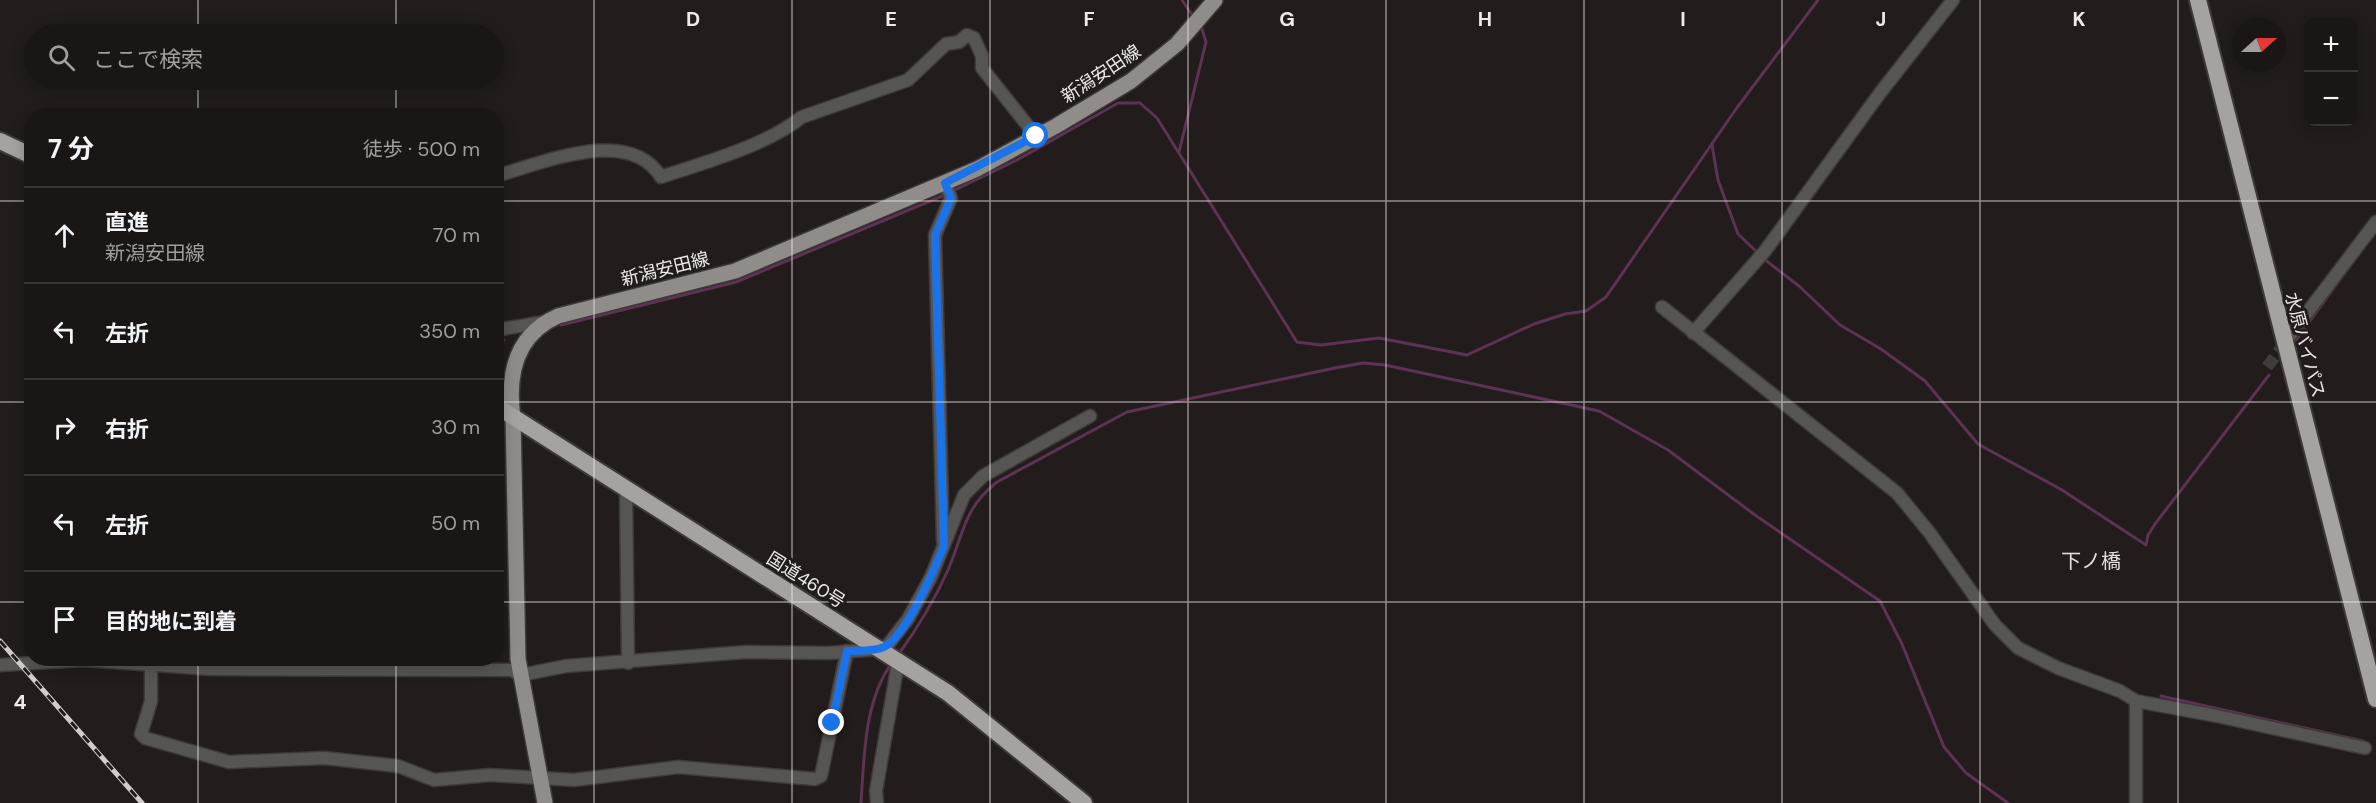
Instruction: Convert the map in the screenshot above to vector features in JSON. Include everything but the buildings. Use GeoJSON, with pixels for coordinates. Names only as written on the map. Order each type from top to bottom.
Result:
{"type":"FeatureCollection","features":[{"type":"Feature","properties":{"kind":"highway","name":"水原バイパス"},"geometry":{"type":"LineString","coordinates":[[2198,0],[2376,699]]}},
{"type":"Feature","properties":{"kind":"highway"},"geometry":{"type":"LineString","coordinates":[[0,141],[24,152]]}},
{"type":"Feature","properties":{"kind":"highway","name":"国道460号"},"geometry":{"type":"LineString","coordinates":[[504,412],[949,694],[1084,803]]}},
{"type":"Feature","properties":{"kind":"main road","name":"新潟安田線"},"geometry":{"type":"LineString","coordinates":[[545,803],[521,675],[516,622],[513,418],[510,398],[517,356],[533,330],[558,316],[735,271],[945,183],[1036,136],[1108,95],[1155,63],[1177,44],[1215,0]]}},
{"type":"Feature","properties":{"kind":"street"},"geometry":{"type":"LineString","coordinates":[[1693,333],[1764,251],[1880,93],[1953,0]]}},
{"type":"Feature","properties":{"kind":"street"},"geometry":{"type":"LineString","coordinates":[[504,174],[608,148],[634,154],[653,165],[661,177],[731,153],[791,126],[802,117],[909,80],[946,44],[959,42],[970,35],[982,56],[981,68],[990,82],[1036,136]]}},
{"type":"Feature","properties":{"kind":"street"},"geometry":{"type":"LineString","coordinates":[[944,546],[935,235],[951,198],[945,183]]}},
{"type":"Feature","properties":{"kind":"street"},"geometry":{"type":"LineString","coordinates":[[2291,334],[2376,222]]}},
{"type":"Feature","properties":{"kind":"street"},"geometry":{"type":"LineString","coordinates":[[1662,307],[1897,493],[1929,532],[1995,625],[2018,648],[2058,668],[2120,691],[2136,701],[2365,748]]}},
{"type":"Feature","properties":{"kind":"street"},"geometry":{"type":"LineString","coordinates":[[504,329],[544,322]]}},
{"type":"Feature","properties":{"kind":"street"},"geometry":{"type":"LineString","coordinates":[[877,803],[887,646],[908,619],[932,577],[964,495],[983,476],[1090,416]]}},
{"type":"Feature","properties":{"kind":"street"},"geometry":{"type":"LineString","coordinates":[[626,488],[628,663]]}},
{"type":"Feature","properties":{"kind":"street"},"geometry":{"type":"LineString","coordinates":[[847,651],[821,776],[815,778],[678,767],[574,780],[490,775],[434,780],[398,766],[324,759],[229,762],[145,738],[141,734],[151,700],[151,666],[211,669],[511,670],[521,675],[566,666],[628,663],[746,652],[847,651],[887,656]]}},
{"type":"Feature","properties":{"kind":"street"},"geometry":{"type":"LineString","coordinates":[[0,665],[24,664]]}},
{"type":"Feature","properties":{"kind":"street"},"geometry":{"type":"LineString","coordinates":[[2136,701],[2136,803]]}},
{"type":"Feature","properties":{"kind":"waterway"},"geometry":{"type":"LineString","coordinates":[[1182,0],[1192,15]]}},
{"type":"Feature","properties":{"kind":"waterway"},"geometry":{"type":"LineString","coordinates":[[953,191],[1017,160],[1118,103],[1140,103],[1157,118],[1297,342],[1321,345],[1379,338],[1467,355],[1534,324],[1565,314],[1586,311],[1606,297],[1736,109],[1818,0]]}},
{"type":"Feature","properties":{"kind":"waterway"},"geometry":{"type":"LineString","coordinates":[[1179,152],[1206,42],[1202,29]]}},
{"type":"Feature","properties":{"kind":"waterway"},"geometry":{"type":"LineString","coordinates":[[1712,145],[1718,180],[1738,234],[1759,254]]}},
{"type":"Feature","properties":{"kind":"waterway"},"geometry":{"type":"LineString","coordinates":[[561,325],[736,282],[947,194]]}},
{"type":"Feature","properties":{"kind":"waterway"},"geometry":{"type":"LineString","coordinates":[[2293,344],[2363,248]]}},
{"type":"Feature","properties":{"kind":"waterway"},"geometry":{"type":"LineString","coordinates":[[1764,259],[1799,286],[1840,325],[1881,349],[1925,381],[1978,444],[2062,490],[2146,545],[2148,535],[2155,524],[2269,375]]}},
{"type":"Feature","properties":{"kind":"waterway"},"geometry":{"type":"LineString","coordinates":[[898,655],[937,592],[971,512],[977,502],[997,482],[1127,412],[1335,368],[1363,363],[1385,365],[1599,411],[1668,450],[1755,515],[1880,601],[1902,644],[1944,747],[1966,773],[2008,803]]}},
{"type":"Feature","properties":{"kind":"waterway"},"geometry":{"type":"LineString","coordinates":[[861,803],[867,730],[876,694],[892,663]]}},
{"type":"Feature","properties":{"kind":"waterway"},"geometry":{"type":"LineString","coordinates":[[2161,696],[2363,741]]}},
{"type":"Feature","properties":{"kind":"tunnel"},"geometry":{"type":"LineString","coordinates":[[2267,367],[2288,339]]}},
{"type":"Feature","properties":{"kind":"railway"},"geometry":{"type":"LineString","coordinates":[[0,641],[142,803]]}},
{"type":"Feature","properties":{"kind":"district","name":"下ノ橋"},"geometry":{"type":"Point","coordinates":[2091,561]}},
{"type":"Feature","properties":{"kind":"route"},"geometry":{"type":"LineString","coordinates":[[832,723],[847,651],[878,650],[887,646],[908,619],[932,577],[944,546],[940,478],[935,235],[937,225],[951,198],[945,183],[977,169],[1036,136]]}}]}
